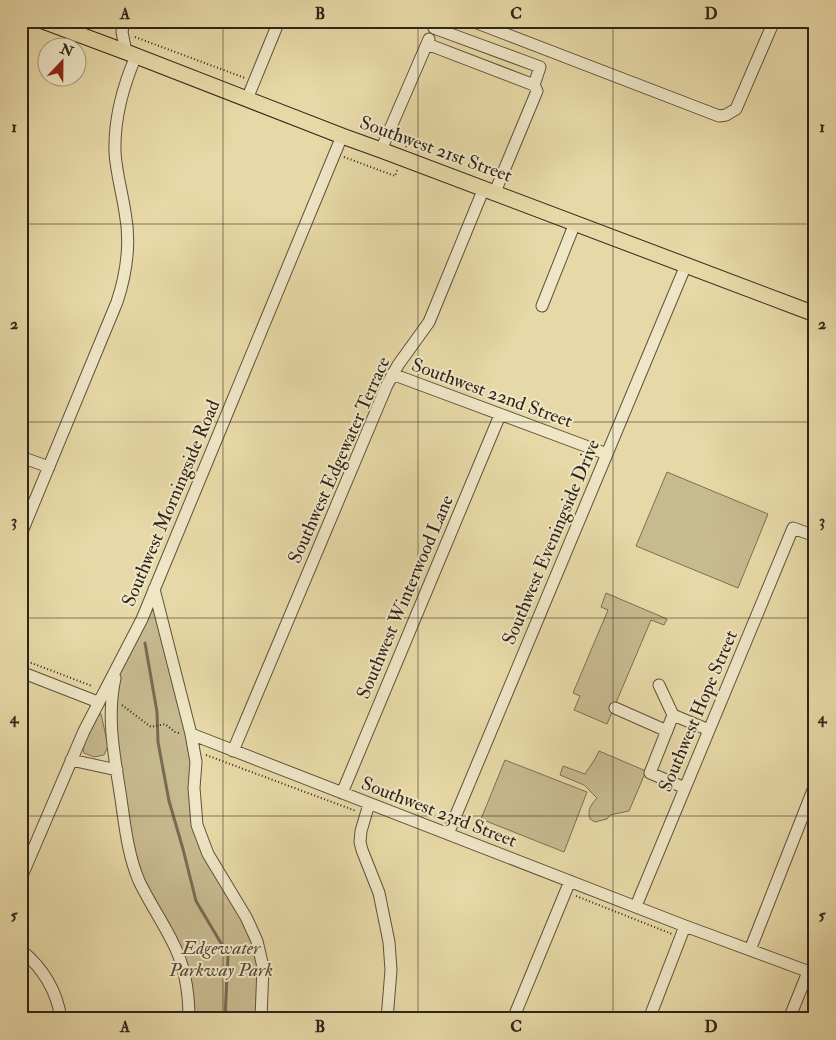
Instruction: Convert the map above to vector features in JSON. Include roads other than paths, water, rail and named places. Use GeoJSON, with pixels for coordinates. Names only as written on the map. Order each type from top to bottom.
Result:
{"type":"FeatureCollection","features":[{"type":"Feature","properties":{"kind":"main road","name":"Southwest 21st Street"},"geometry":{"type":"LineString","coordinates":[[43,21],[815,314]]}},
{"type":"Feature","properties":{"kind":"street"},"geometry":{"type":"LineString","coordinates":[[472,21],[720,116],[736,109],[774,21]]}},
{"type":"Feature","properties":{"kind":"street"},"geometry":{"type":"LineString","coordinates":[[247,99],[277,22]]}},
{"type":"Feature","properties":{"kind":"street"},"geometry":{"type":"LineString","coordinates":[[21,534],[124,282],[127,265],[128,232],[118,175],[115,135],[121,95],[131,54],[121,25]]}},
{"type":"Feature","properties":{"kind":"street"},"geometry":{"type":"LineString","coordinates":[[381,150],[436,25]]}},
{"type":"Feature","properties":{"kind":"street","name":"Southwest Edgewater Terrace"},"geometry":{"type":"LineString","coordinates":[[233,751],[392,374],[429,322],[489,190],[537,91],[534,85],[540,67],[436,25]]}},
{"type":"Feature","properties":{"kind":"street"},"geometry":{"type":"LineString","coordinates":[[427,44],[534,85]]}},
{"type":"Feature","properties":{"kind":"street","name":"Southwest Morningside Road"},"geometry":{"type":"LineString","coordinates":[[21,878],[98,702],[142,619],[342,136]]}},
{"type":"Feature","properties":{"kind":"street"},"geometry":{"type":"LineString","coordinates":[[542,306],[575,223]]}},
{"type":"Feature","properties":{"kind":"street","name":"Southwest Eveningside Drive"},"geometry":{"type":"LineString","coordinates":[[448,834],[686,265]]}},
{"type":"Feature","properties":{"kind":"street","name":"Southwest 22nd Street"},"geometry":{"type":"LineString","coordinates":[[392,374],[606,454]]}},
{"type":"Feature","properties":{"kind":"street","name":"Southwest Winterwood Lane"},"geometry":{"type":"LineString","coordinates":[[342,793],[500,414]]}},
{"type":"Feature","properties":{"kind":"street"},"geometry":{"type":"LineString","coordinates":[[21,457],[49,467]]}},
{"type":"Feature","properties":{"kind":"street","name":"Southwest Hope Street"},"geometry":{"type":"LineString","coordinates":[[636,906],[793,528],[815,536]]}},
{"type":"Feature","properties":{"kind":"street"},"geometry":{"type":"LineString","coordinates":[[154,589],[186,734],[196,762],[194,788],[197,825],[208,854],[251,925],[257,941],[262,967],[261,1019]]}},
{"type":"Feature","properties":{"kind":"street"},"geometry":{"type":"LineString","coordinates":[[21,672],[98,702]]}},
{"type":"Feature","properties":{"kind":"street"},"geometry":{"type":"LineString","coordinates":[[115,672],[111,719],[129,853],[138,879],[150,904],[173,942],[180,960],[188,996],[189,1019]]}},
{"type":"Feature","properties":{"kind":"street"},"geometry":{"type":"LineString","coordinates":[[660,685],[673,715],[709,730]]}},
{"type":"Feature","properties":{"kind":"street"},"geometry":{"type":"LineString","coordinates":[[615,708],[667,731]]}},
{"type":"Feature","properties":{"kind":"street"},"geometry":{"type":"LineString","coordinates":[[673,715],[650,773],[685,788]]}},
{"type":"Feature","properties":{"kind":"street","name":"Southwest 23rd Street"},"geometry":{"type":"LineString","coordinates":[[186,734],[811,973]]}},
{"type":"Feature","properties":{"kind":"street"},"geometry":{"type":"LineString","coordinates":[[71,760],[117,770]]}},
{"type":"Feature","properties":{"kind":"street"},"geometry":{"type":"LineString","coordinates":[[750,950],[815,785]]}},
{"type":"Feature","properties":{"kind":"street"},"geometry":{"type":"LineString","coordinates":[[369,804],[361,831],[360,842],[379,892],[389,942],[390,970],[387,1019]]}},
{"type":"Feature","properties":{"kind":"street"},"geometry":{"type":"LineString","coordinates":[[512,1019],[570,881]]}},
{"type":"Feature","properties":{"kind":"street"},"geometry":{"type":"LineString","coordinates":[[649,1019],[685,926]]}},
{"type":"Feature","properties":{"kind":"street"},"geometry":{"type":"LineString","coordinates":[[21,950],[42,970],[51,985],[58,1002],[61,1019]]}},
{"type":"Feature","properties":{"kind":"street"},"geometry":{"type":"LineString","coordinates":[[789,1019],[811,973]]}},
{"type":"Feature","properties":{"kind":"waterway"},"geometry":{"type":"LineString","coordinates":[[145,643],[157,712],[158,742],[169,801],[196,901],[228,955],[225,1019]]}},
{"type":"Feature","properties":{"kind":"park label","name":"Edgewater Parkway Park"},"geometry":{"type":"Point","coordinates":[221,959]}}]}
